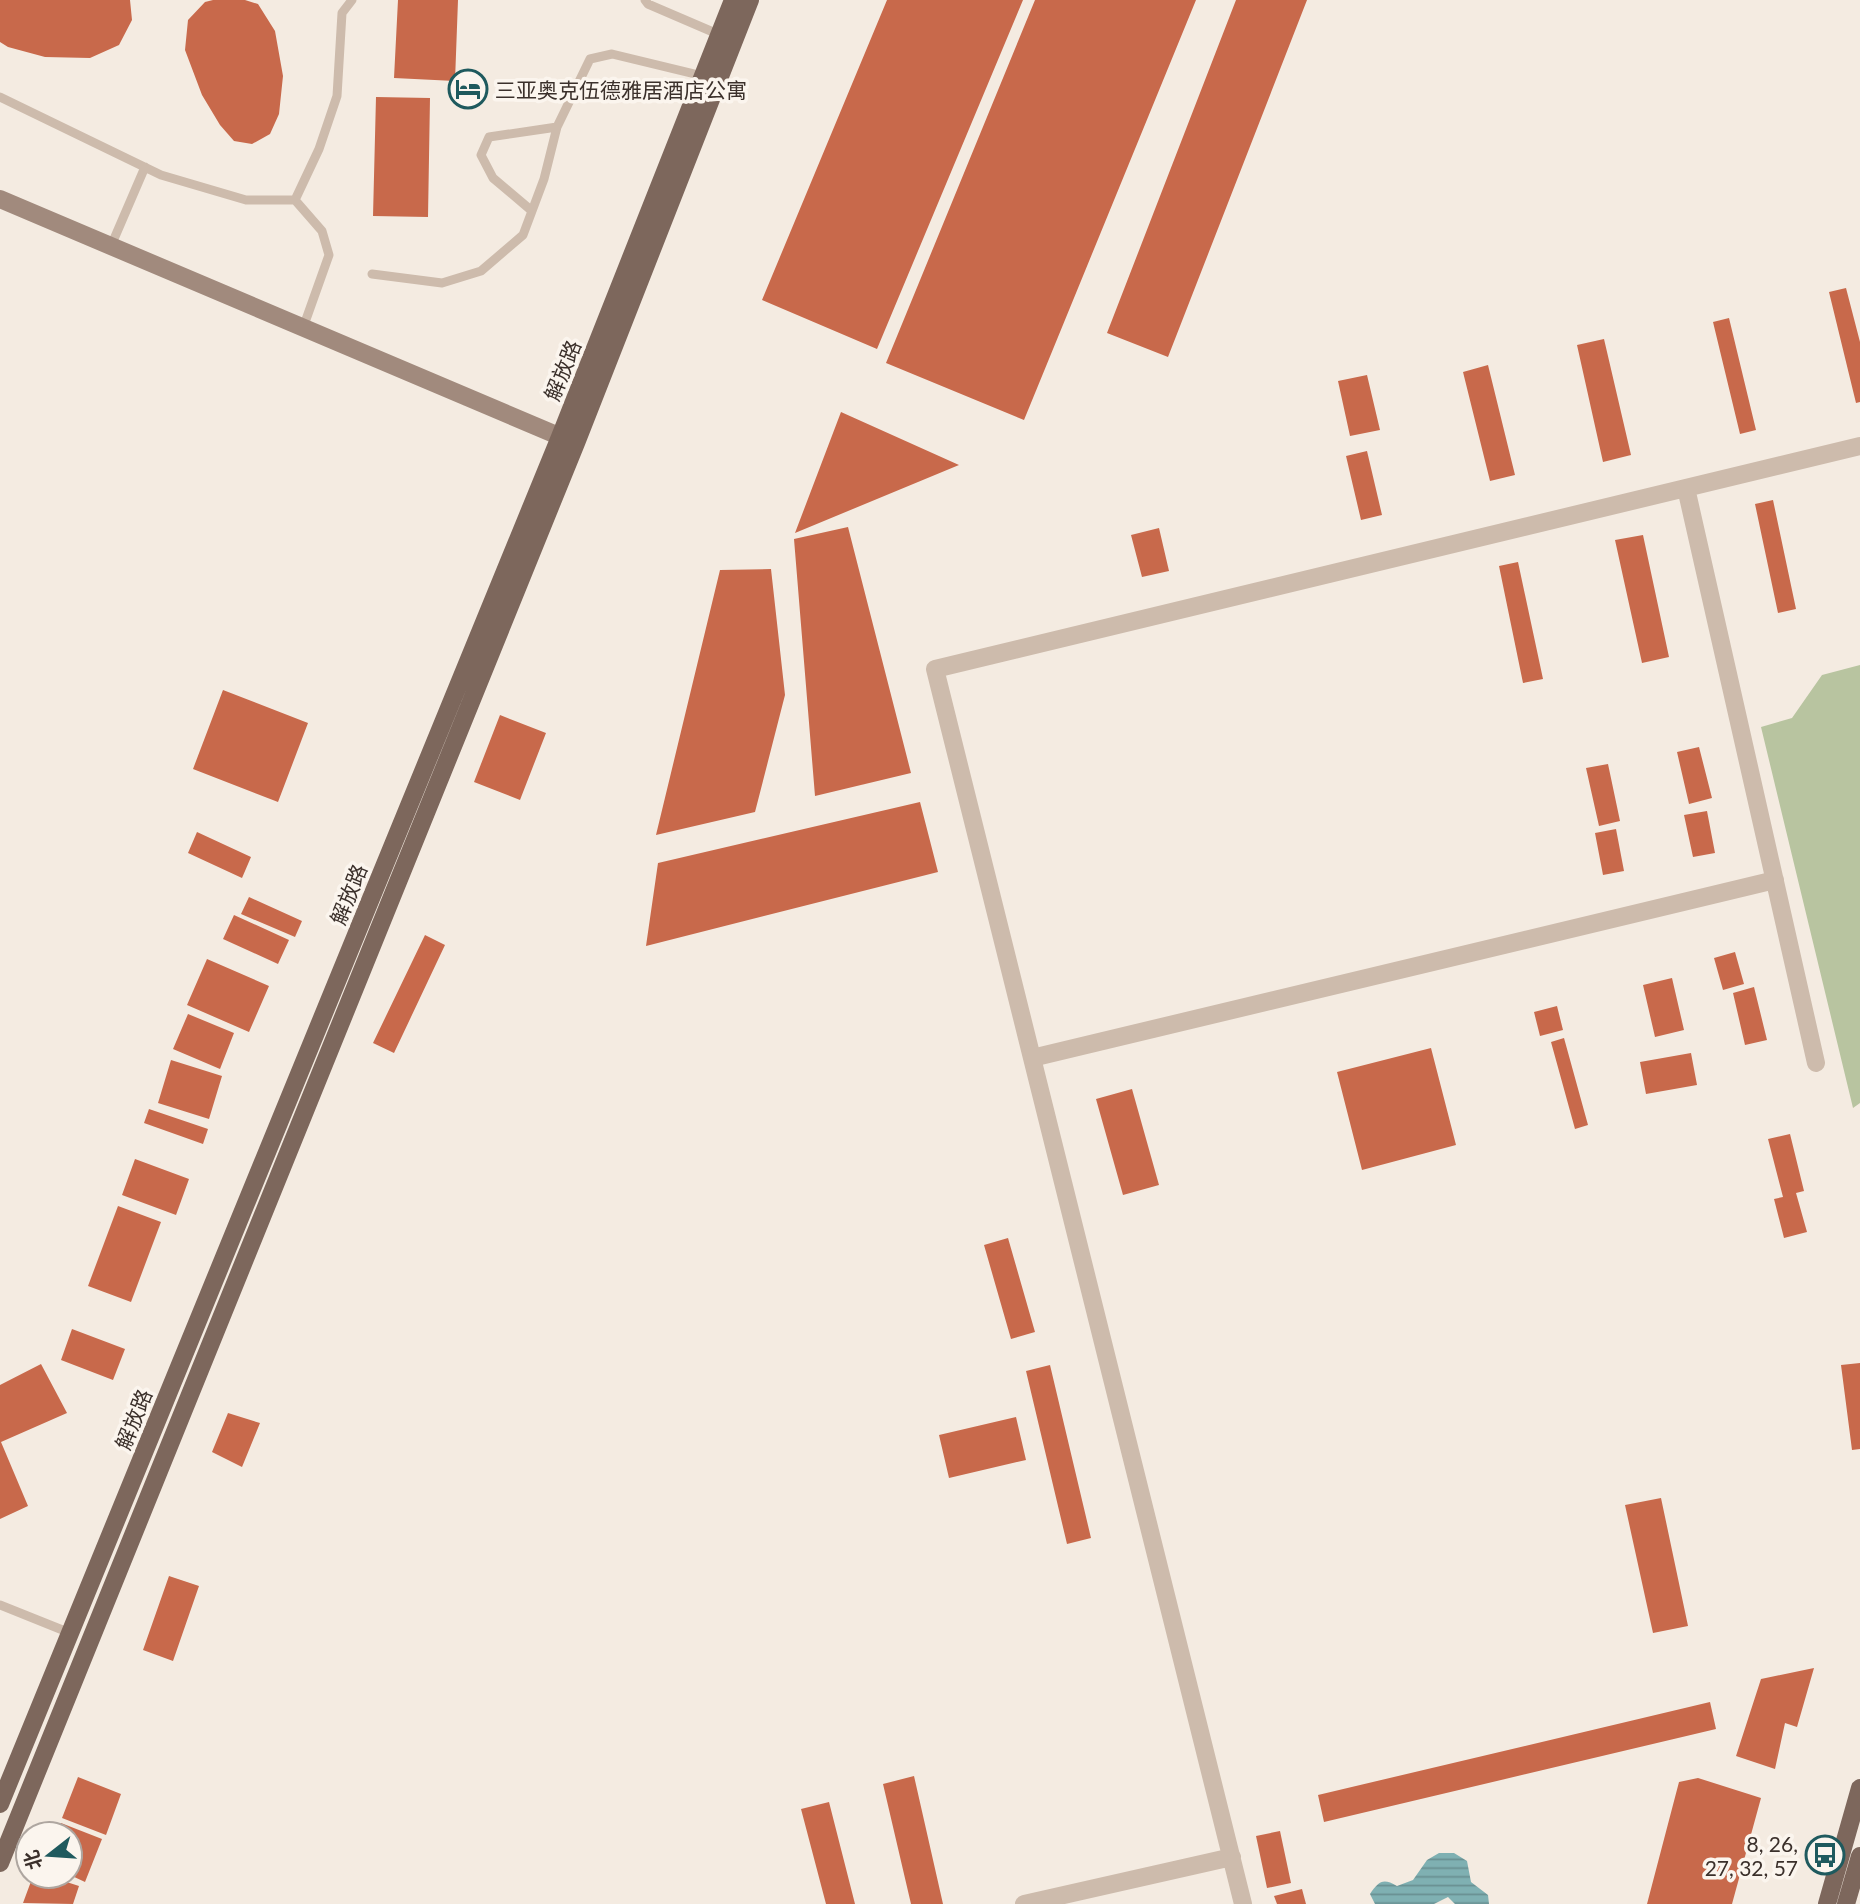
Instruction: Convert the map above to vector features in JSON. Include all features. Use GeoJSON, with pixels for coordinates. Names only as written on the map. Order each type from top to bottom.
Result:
{"type":"FeatureCollection","features":[{"type":"Feature","properties":{"kind":"main road","name":"解放路"},"geometry":{"type":"LineString","coordinates":[[0,1804],[568,440],[733,0]]}},
{"type":"Feature","properties":{"kind":"main road"},"geometry":{"type":"LineString","coordinates":[[0,1863],[568,440],[750,0]]}},
{"type":"Feature","properties":{"kind":"main road"},"geometry":{"type":"LineString","coordinates":[[1827,1904],[1860,1788]]}},
{"type":"Feature","properties":{"kind":"main road"},"geometry":{"type":"LineString","coordinates":[[1846,1904],[1860,1856]]}},
{"type":"Feature","properties":{"kind":"street"},"geometry":{"type":"LineString","coordinates":[[0,199],[568,440]]}},
{"type":"Feature","properties":{"kind":"street"},"geometry":{"type":"LineString","coordinates":[[1243,1904],[935,669],[1860,446]]}},
{"type":"Feature","properties":{"kind":"street"},"geometry":{"type":"LineString","coordinates":[[1686,488],[1815,1063]]}},
{"type":"Feature","properties":{"kind":"street"},"geometry":{"type":"LineString","coordinates":[[1032,1058],[1775,880]]}},
{"type":"Feature","properties":{"kind":"street"},"geometry":{"type":"LineString","coordinates":[[1024,1904],[1231,1857]]}},
{"type":"Feature","properties":{"kind":"lane"},"geometry":{"type":"LineString","coordinates":[[295,200],[319,149],[337,96],[342,13],[352,0]]}},
{"type":"Feature","properties":{"kind":"lane"},"geometry":{"type":"LineString","coordinates":[[645,0],[648,5],[720,35]]}},
{"type":"Feature","properties":{"kind":"lane"},"geometry":{"type":"LineString","coordinates":[[372,274],[442,282],[481,271],[523,235],[544,179],[556,127],[590,60],[612,54],[704,76]]}},
{"type":"Feature","properties":{"kind":"lane"},"geometry":{"type":"LineString","coordinates":[[0,97],[161,174],[246,200],[295,200],[322,231],[329,255],[303,327]]}},
{"type":"Feature","properties":{"kind":"lane"},"geometry":{"type":"LineString","coordinates":[[532,211],[493,178],[481,155],[489,137],[556,127]]}},
{"type":"Feature","properties":{"kind":"lane"},"geometry":{"type":"LineString","coordinates":[[111,246],[145,167]]}},
{"type":"Feature","properties":{"kind":"lane"},"geometry":{"type":"LineString","coordinates":[[0,1605],[70,1633]]}},
{"type":"Feature","properties":{"kind":"green space"},"geometry":{"type":"Polygon","coordinates":[[[1860,665],[1860,1103],[1853,1108],[1761,727],[1792,718],[1822,675],[1860,665]]]}},
{"type":"Feature","properties":{"kind":"water"},"geometry":{"type":"Polygon","coordinates":[[[1439,1853],[1454,1853],[1467,1861],[1471,1882],[1488,1895],[1489,1904],[1455,1904],[1448,1897],[1434,1904],[1375,1904],[1370,1894],[1379,1884],[1388,1882],[1397,1886],[1413,1880],[1427,1860],[1439,1853]]]}},
{"type":"Feature","properties":{"kind":"building"},"geometry":{"type":"Polygon","coordinates":[[[0,0],[130,0],[132,20],[119,45],[90,58],[45,57],[8,47],[0,42],[0,0]]]}},
{"type":"Feature","properties":{"kind":"building"},"geometry":{"type":"Polygon","coordinates":[[[245,0],[258,4],[275,31],[283,76],[279,114],[270,134],[252,144],[234,141],[220,125],[202,95],[185,50],[188,20],[205,2],[245,0]]]}},
{"type":"Feature","properties":{"kind":"building"},"geometry":{"type":"Polygon","coordinates":[[[398,0],[458,0],[455,81],[394,78],[398,0]]]}},
{"type":"Feature","properties":{"kind":"building"},"geometry":{"type":"Polygon","coordinates":[[[887,0],[1023,0],[877,349],[762,300],[887,0]]]}},
{"type":"Feature","properties":{"kind":"building"},"geometry":{"type":"Polygon","coordinates":[[[1035,0],[1196,0],[1024,420],[886,363],[1035,0]]]}},
{"type":"Feature","properties":{"kind":"building"},"geometry":{"type":"Polygon","coordinates":[[[1236,0],[1307,0],[1168,357],[1107,333],[1236,0]]]}},
{"type":"Feature","properties":{"kind":"building"},"geometry":{"type":"Polygon","coordinates":[[[376,97],[430,98],[428,217],[373,216],[376,97]]]}},
{"type":"Feature","properties":{"kind":"building"},"geometry":{"type":"Polygon","coordinates":[[[1846,288],[1860,342],[1860,402],[1856,403],[1829,292],[1846,288]]]}},
{"type":"Feature","properties":{"kind":"building"},"geometry":{"type":"Polygon","coordinates":[[[1729,318],[1756,430],[1740,434],[1713,322],[1729,318]]]}},
{"type":"Feature","properties":{"kind":"building"},"geometry":{"type":"Polygon","coordinates":[[[1604,339],[1631,455],[1603,462],[1577,345],[1604,339]]]}},
{"type":"Feature","properties":{"kind":"building"},"geometry":{"type":"Polygon","coordinates":[[[1488,365],[1515,475],[1490,481],[1463,372],[1488,365]]]}},
{"type":"Feature","properties":{"kind":"building"},"geometry":{"type":"Polygon","coordinates":[[[1367,375],[1380,430],[1350,436],[1338,381],[1367,375]]]}},
{"type":"Feature","properties":{"kind":"building"},"geometry":{"type":"Polygon","coordinates":[[[841,412],[959,465],[795,533],[841,412]]]}},
{"type":"Feature","properties":{"kind":"building"},"geometry":{"type":"Polygon","coordinates":[[[1367,451],[1382,515],[1361,520],[1346,456],[1367,451]]]}},
{"type":"Feature","properties":{"kind":"building"},"geometry":{"type":"Polygon","coordinates":[[[1773,500],[1796,609],[1778,613],[1755,504],[1773,500]]]}},
{"type":"Feature","properties":{"kind":"building"},"geometry":{"type":"Polygon","coordinates":[[[848,527],[911,773],[815,796],[794,539],[848,527]]]}},
{"type":"Feature","properties":{"kind":"building"},"geometry":{"type":"Polygon","coordinates":[[[1159,528],[1169,571],[1142,577],[1131,535],[1159,528]]]}},
{"type":"Feature","properties":{"kind":"building"},"geometry":{"type":"Polygon","coordinates":[[[1643,535],[1669,657],[1642,663],[1615,540],[1643,535]]]}},
{"type":"Feature","properties":{"kind":"building"},"geometry":{"type":"Polygon","coordinates":[[[1518,562],[1543,679],[1523,683],[1499,566],[1518,562]]]}},
{"type":"Feature","properties":{"kind":"building"},"geometry":{"type":"Polygon","coordinates":[[[771,569],[785,695],[755,812],[656,835],[720,570],[771,569]]]}},
{"type":"Feature","properties":{"kind":"building"},"geometry":{"type":"Polygon","coordinates":[[[223,690],[308,723],[278,802],[193,769],[223,690]]]}},
{"type":"Feature","properties":{"kind":"building"},"geometry":{"type":"Polygon","coordinates":[[[500,715],[546,733],[520,800],[474,782],[500,715]]]}},
{"type":"Feature","properties":{"kind":"building"},"geometry":{"type":"Polygon","coordinates":[[[1699,747],[1712,798],[1689,804],[1677,752],[1699,747]]]}},
{"type":"Feature","properties":{"kind":"building"},"geometry":{"type":"Polygon","coordinates":[[[1608,764],[1620,821],[1599,826],[1586,768],[1608,764]]]}},
{"type":"Feature","properties":{"kind":"building"},"geometry":{"type":"Polygon","coordinates":[[[920,802],[938,872],[646,946],[658,863],[920,802]]]}},
{"type":"Feature","properties":{"kind":"building"},"geometry":{"type":"Polygon","coordinates":[[[1707,811],[1715,853],[1693,857],[1684,815],[1707,811]]]}},
{"type":"Feature","properties":{"kind":"building"},"geometry":{"type":"Polygon","coordinates":[[[1616,829],[1624,871],[1603,875],[1595,833],[1616,829]]]}},
{"type":"Feature","properties":{"kind":"building"},"geometry":{"type":"Polygon","coordinates":[[[197,832],[251,857],[242,878],[188,853],[197,832]]]}},
{"type":"Feature","properties":{"kind":"building"},"geometry":{"type":"Polygon","coordinates":[[[249,897],[302,921],[295,937],[241,914],[249,897]]]}},
{"type":"Feature","properties":{"kind":"building"},"geometry":{"type":"Polygon","coordinates":[[[234,915],[289,940],[278,964],[223,939],[234,915]]]}},
{"type":"Feature","properties":{"kind":"building"},"geometry":{"type":"Polygon","coordinates":[[[425,935],[445,945],[394,1053],[373,1043],[425,935]]]}},
{"type":"Feature","properties":{"kind":"building"},"geometry":{"type":"Polygon","coordinates":[[[1735,952],[1744,984],[1723,990],[1714,958],[1735,952]]]}},
{"type":"Feature","properties":{"kind":"building"},"geometry":{"type":"Polygon","coordinates":[[[207,959],[269,986],[249,1032],[187,1005],[207,959]]]}},
{"type":"Feature","properties":{"kind":"building"},"geometry":{"type":"Polygon","coordinates":[[[1672,978],[1684,1030],[1655,1037],[1643,985],[1672,978]]]}},
{"type":"Feature","properties":{"kind":"building"},"geometry":{"type":"Polygon","coordinates":[[[1754,987],[1767,1040],[1745,1045],[1733,993],[1754,987]]]}},
{"type":"Feature","properties":{"kind":"building"},"geometry":{"type":"Polygon","coordinates":[[[1557,1006],[1563,1030],[1540,1036],[1534,1012],[1557,1006]]]}},
{"type":"Feature","properties":{"kind":"building"},"geometry":{"type":"Polygon","coordinates":[[[188,1014],[234,1033],[220,1069],[173,1049],[188,1014]]]}},
{"type":"Feature","properties":{"kind":"building"},"geometry":{"type":"Polygon","coordinates":[[[1564,1038],[1588,1125],[1575,1129],[1551,1042],[1564,1038]]]}},
{"type":"Feature","properties":{"kind":"building"},"geometry":{"type":"Polygon","coordinates":[[[1431,1048],[1456,1145],[1362,1170],[1337,1072],[1431,1048]]]}},
{"type":"Feature","properties":{"kind":"building"},"geometry":{"type":"Polygon","coordinates":[[[1691,1053],[1697,1085],[1646,1094],[1640,1062],[1691,1053]]]}},
{"type":"Feature","properties":{"kind":"building"},"geometry":{"type":"Polygon","coordinates":[[[171,1060],[222,1076],[209,1119],[158,1103],[171,1060]]]}},
{"type":"Feature","properties":{"kind":"building"},"geometry":{"type":"Polygon","coordinates":[[[1132,1089],[1159,1185],[1123,1195],[1096,1099],[1132,1089]]]}},
{"type":"Feature","properties":{"kind":"building"},"geometry":{"type":"Polygon","coordinates":[[[149,1109],[208,1129],[203,1144],[144,1123],[149,1109]]]}},
{"type":"Feature","properties":{"kind":"building"},"geometry":{"type":"Polygon","coordinates":[[[1790,1134],[1804,1191],[1796,1193],[1807,1232],[1784,1238],[1774,1199],[1783,1197],[1768,1139],[1790,1134]]]}},
{"type":"Feature","properties":{"kind":"building"},"geometry":{"type":"Polygon","coordinates":[[[135,1159],[189,1179],[176,1215],[122,1195],[135,1159]]]}},
{"type":"Feature","properties":{"kind":"building"},"geometry":{"type":"Polygon","coordinates":[[[118,1206],[161,1222],[131,1302],[88,1286],[118,1206]]]}},
{"type":"Feature","properties":{"kind":"building"},"geometry":{"type":"Polygon","coordinates":[[[1008,1238],[1035,1332],[1011,1339],[984,1245],[1008,1238]]]}},
{"type":"Feature","properties":{"kind":"building"},"geometry":{"type":"Polygon","coordinates":[[[72,1329],[125,1349],[113,1380],[61,1360],[72,1329]]]}},
{"type":"Feature","properties":{"kind":"building"},"geometry":{"type":"Polygon","coordinates":[[[1860,1363],[1860,1449],[1852,1450],[1841,1365],[1860,1363]]]}},
{"type":"Feature","properties":{"kind":"building"},"geometry":{"type":"Polygon","coordinates":[[[41,1364],[67,1413],[1,1442],[28,1506],[0,1519],[0,1385],[41,1364]]]}},
{"type":"Feature","properties":{"kind":"building"},"geometry":{"type":"Polygon","coordinates":[[[1050,1365],[1091,1538],[1067,1544],[1026,1371],[1050,1365]]]}},
{"type":"Feature","properties":{"kind":"building"},"geometry":{"type":"Polygon","coordinates":[[[228,1413],[260,1423],[242,1467],[212,1452],[228,1413]]]}},
{"type":"Feature","properties":{"kind":"building"},"geometry":{"type":"Polygon","coordinates":[[[1016,1417],[1026,1460],[949,1478],[939,1435],[1016,1417]]]}},
{"type":"Feature","properties":{"kind":"building"},"geometry":{"type":"Polygon","coordinates":[[[1661,1498],[1688,1626],[1653,1633],[1625,1505],[1661,1498]]]}},
{"type":"Feature","properties":{"kind":"building"},"geometry":{"type":"Polygon","coordinates":[[[169,1576],[199,1586],[173,1661],[143,1650],[169,1576]]]}},
{"type":"Feature","properties":{"kind":"building"},"geometry":{"type":"Polygon","coordinates":[[[1814,1668],[1797,1727],[1785,1723],[1775,1769],[1736,1756],[1761,1679],[1814,1668]]]}},
{"type":"Feature","properties":{"kind":"building"},"geometry":{"type":"Polygon","coordinates":[[[1710,1702],[1716,1729],[1324,1822],[1318,1795],[1710,1702]]]}},
{"type":"Feature","properties":{"kind":"building"},"geometry":{"type":"Polygon","coordinates":[[[914,1776],[943,1904],[911,1904],[883,1784],[914,1776]]]}},
{"type":"Feature","properties":{"kind":"building"},"geometry":{"type":"Polygon","coordinates":[[[78,1777],[121,1794],[106,1835],[84,1826],[84,1820],[62,1818],[78,1777]]]}},
{"type":"Feature","properties":{"kind":"building"},"geometry":{"type":"Polygon","coordinates":[[[1698,1778],[1761,1798],[1732,1904],[1647,1904],[1679,1782],[1698,1778]]]}},
{"type":"Feature","properties":{"kind":"building"},"geometry":{"type":"Polygon","coordinates":[[[829,1802],[855,1904],[826,1904],[801,1809],[829,1802]]]}},
{"type":"Feature","properties":{"kind":"building"},"geometry":{"type":"Polygon","coordinates":[[[1280,1831],[1291,1883],[1267,1888],[1256,1836],[1280,1831]]]}},
{"type":"Feature","properties":{"kind":"building"},"geometry":{"type":"Polygon","coordinates":[[[84,1832],[102,1839],[84,1882],[84,1832]]]}},
{"type":"Feature","properties":{"kind":"building"},"geometry":{"type":"Polygon","coordinates":[[[1302,1889],[1306,1904],[1277,1904],[1274,1896],[1302,1889]]]}},
{"type":"Feature","properties":{"kind":"building"},"geometry":{"type":"Polygon","coordinates":[[[28,1890],[78,1890],[73,1904],[23,1903],[28,1890]]]}},
{"type":"Feature","properties":{"kind":"place","name":"三亚奥克伍德雅居酒店公寓"},"geometry":{"type":"Point","coordinates":[468,89]}},
{"type":"Feature","properties":{"kind":"place","name":"8, 26, 27, 32, 57"},"geometry":{"type":"Point","coordinates":[1825,1855]}}]}
